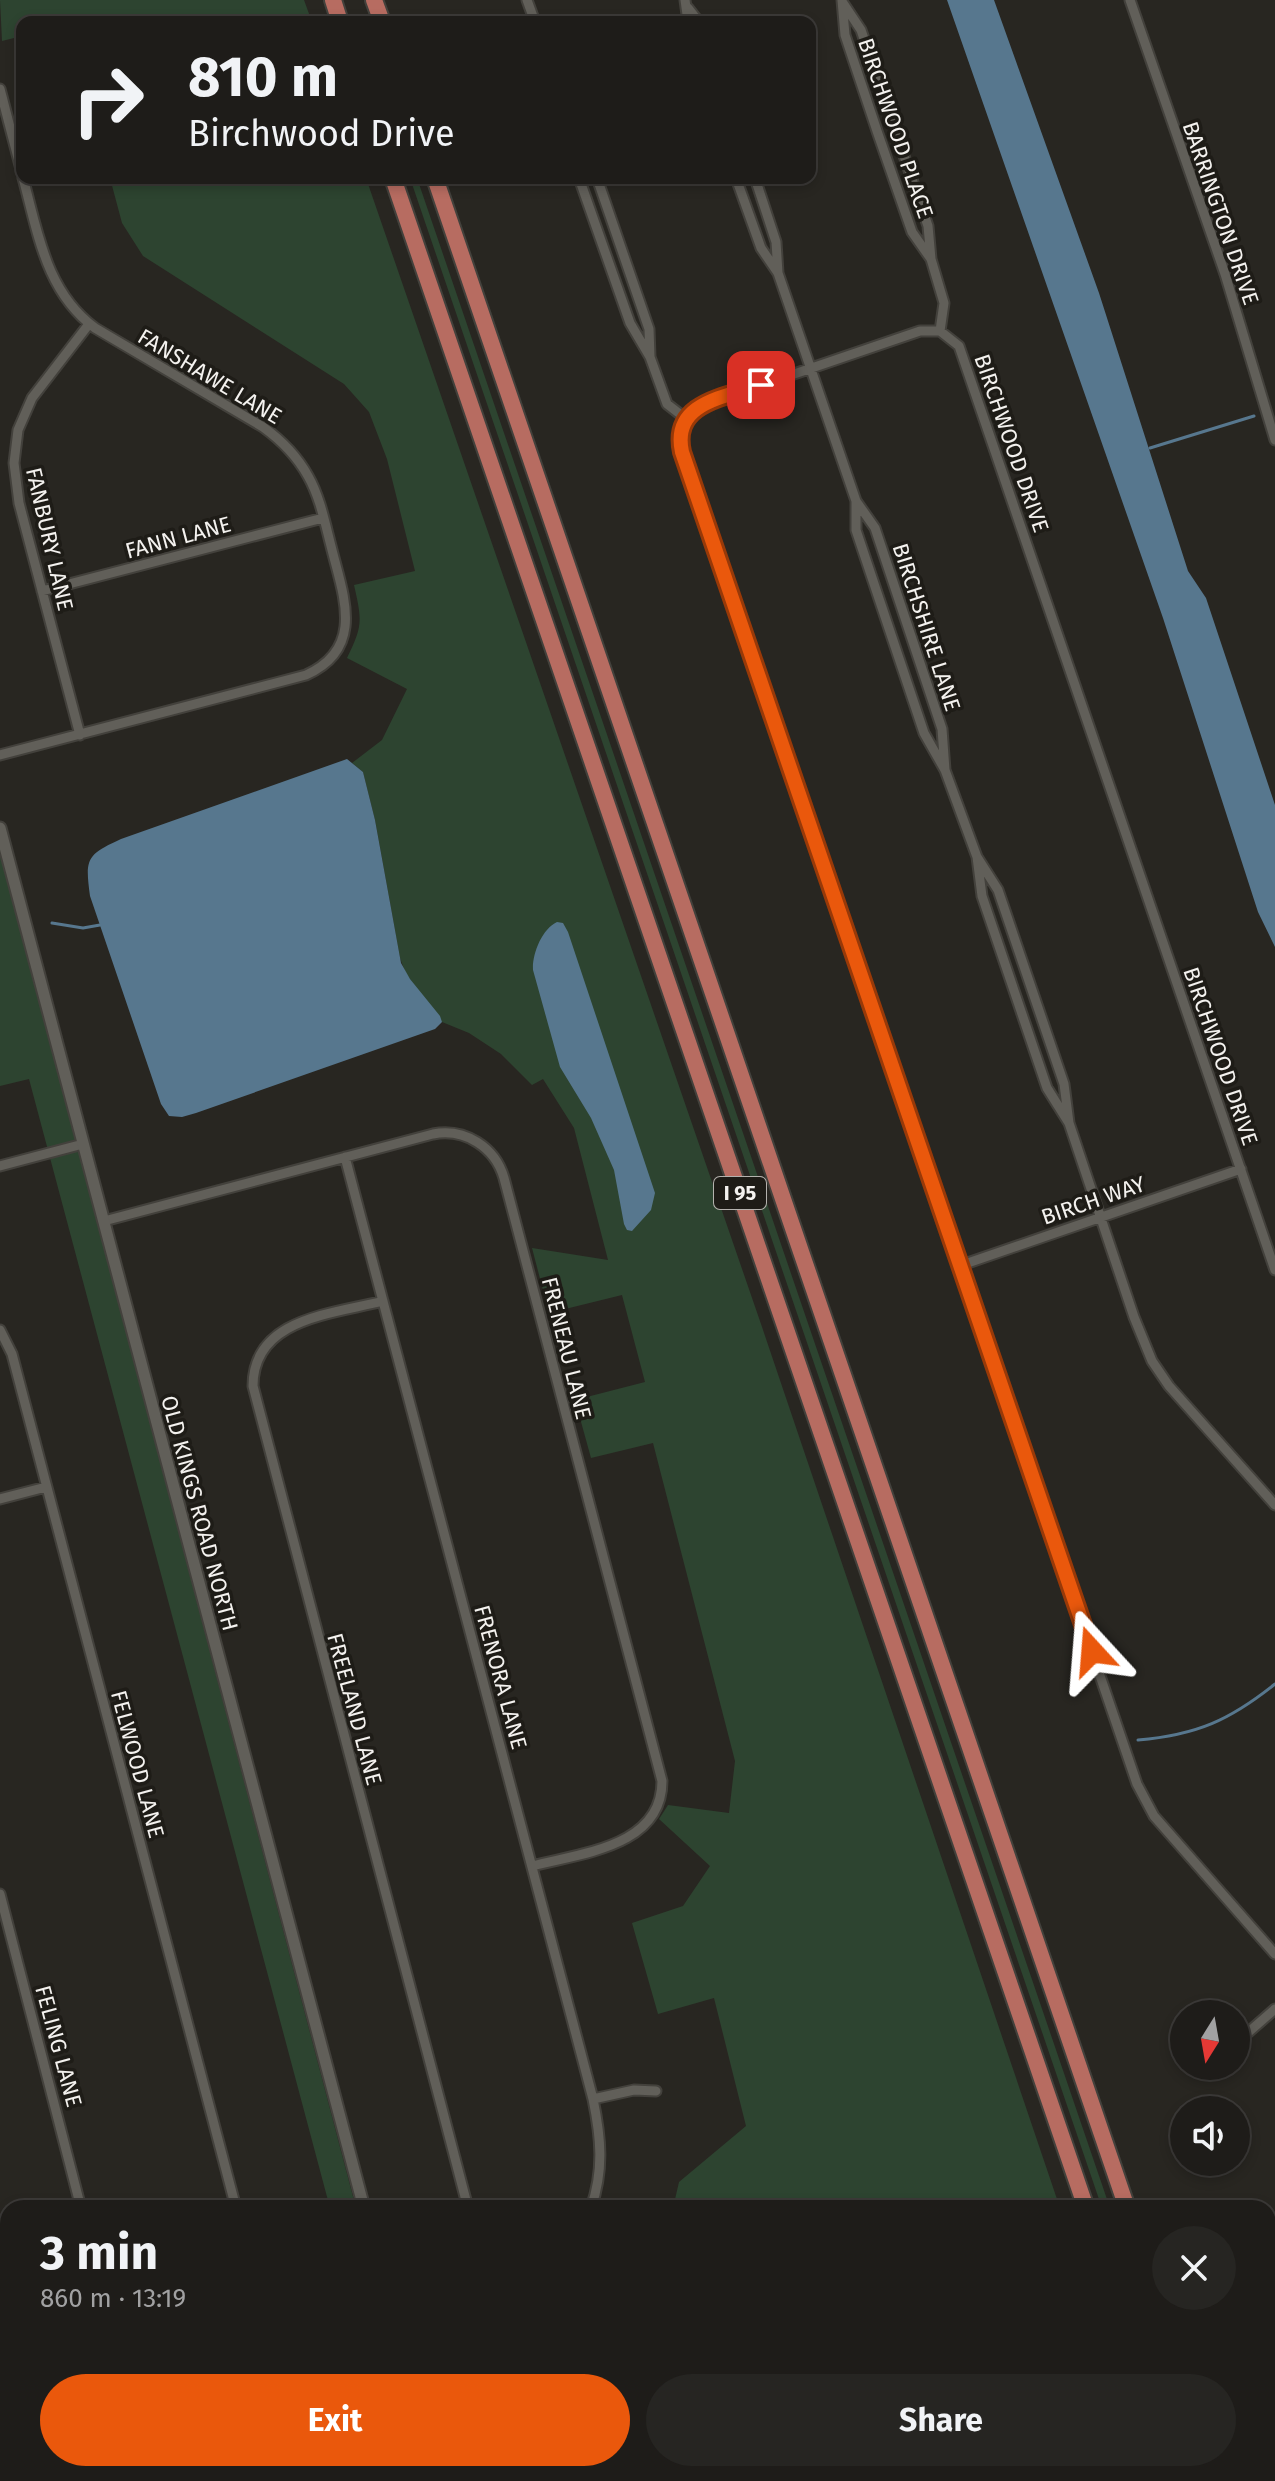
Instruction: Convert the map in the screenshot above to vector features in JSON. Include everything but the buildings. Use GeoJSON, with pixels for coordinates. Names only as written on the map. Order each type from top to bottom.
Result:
{"type":"FeatureCollection","features":[{"type":"Feature","properties":{"kind":"highway","name":"I 95"},"geometry":{"type":"LineString","coordinates":[[395,184],[1083,2200]]}},
{"type":"Feature","properties":{"kind":"highway","name":"I 95"},"geometry":{"type":"LineString","coordinates":[[437,184],[1124,2200]]}},
{"type":"Feature","properties":{"kind":"street","name":"BARRINGTON DRIVE"},"geometry":{"type":"LineString","coordinates":[[1130,0],[1225,274],[1275,440]]}},
{"type":"Feature","properties":{"kind":"street","name":"BIRCHWOOD PLACE"},"geometry":{"type":"LineString","coordinates":[[842,1],[845,35],[877,131],[912,232],[931,259]]}},
{"type":"Feature","properties":{"kind":"street","name":"BIRCHWOOD PLACE"},"geometry":{"type":"LineString","coordinates":[[842,1],[861,30],[928,226],[931,259],[944,303],[940,331]]}},
{"type":"Feature","properties":{"kind":"street","name":"FANSHAWE LANE"},"geometry":{"type":"LineString","coordinates":[[0,89],[16,150]]}},
{"type":"Feature","properties":{"kind":"street","name":"FANSHAWE LANE"},"geometry":{"type":"LineString","coordinates":[[0,755],[314,671],[328,663],[342,640],[346,619],[344,596],[323,518],[308,475],[289,449],[271,432],[89,324],[71,305],[50,272],[25,184]]}},
{"type":"Feature","properties":{"kind":"street"},"geometry":{"type":"LineString","coordinates":[[581,184],[633,333],[650,357],[667,404],[685,418]]}},
{"type":"Feature","properties":{"kind":"street"},"geometry":{"type":"LineString","coordinates":[[599,184],[649,329],[650,357]]}},
{"type":"Feature","properties":{"kind":"street"},"geometry":{"type":"LineString","coordinates":[[738,184],[761,248],[778,273]]}},
{"type":"Feature","properties":{"kind":"street"},"geometry":{"type":"LineString","coordinates":[[757,184],[776,242],[778,273]]}},
{"type":"Feature","properties":{"kind":"street","name":"BIRCHSHIRE LANE"},"geometry":{"type":"LineString","coordinates":[[778,273],[856,501],[875,528],[938,714],[945,770]]}},
{"type":"Feature","properties":{"kind":"street","name":"FANBURY LANE"},"geometry":{"type":"LineString","coordinates":[[80,735],[17,494],[14,463],[16,437],[23,414],[37,389],[89,324]]}},
{"type":"Feature","properties":{"kind":"street"},"geometry":{"type":"LineString","coordinates":[[940,331],[914,332],[706,404],[685,418],[680,437],[682,452],[1144,1799],[1159,1822],[1275,1954]]}},
{"type":"Feature","properties":{"kind":"street","name":"BIRCHWOOD DRIVE"},"geometry":{"type":"LineString","coordinates":[[940,331],[956,343],[963,354],[1275,1270]]}},
{"type":"Feature","properties":{"kind":"street","name":"BIRCHSHIRE LANE"},"geometry":{"type":"LineString","coordinates":[[856,501],[856,530],[924,733],[945,770],[977,857],[998,890],[1064,1084],[1069,1123],[1139,1331],[1156,1369],[1275,1505]]}},
{"type":"Feature","properties":{"kind":"street","name":"FANN LANE"},"geometry":{"type":"LineString","coordinates":[[42,591],[323,518]]}},
{"type":"Feature","properties":{"kind":"street","name":"OLD KINGS ROAD NORTH"},"geometry":{"type":"LineString","coordinates":[[0,828],[362,2200]]}},
{"type":"Feature","properties":{"kind":"street","name":"BIRCHSHIRE LANE"},"geometry":{"type":"LineString","coordinates":[[977,857],[982,896],[1047,1088],[1069,1123]]}},
{"type":"Feature","properties":{"kind":"street","name":"FRENEAU LANE"},"geometry":{"type":"LineString","coordinates":[[104,1221],[425,1135],[450,1133],[472,1139],[486,1148],[499,1163],[662,1781],[655,1811],[645,1825],[631,1836],[532,1866]]}},
{"type":"Feature","properties":{"kind":"street"},"geometry":{"type":"LineString","coordinates":[[0,1166],[83,1144]]}},
{"type":"Feature","properties":{"kind":"street","name":"FRENORA LANE"},"geometry":{"type":"LineString","coordinates":[[345,1157],[593,2099],[602,2152],[594,2200]]}},
{"type":"Feature","properties":{"kind":"street","name":"BIRCH WAY"},"geometry":{"type":"LineString","coordinates":[[959,1266],[1241,1169]]}},
{"type":"Feature","properties":{"kind":"street","name":"FREELAND LANE"},"geometry":{"type":"LineString","coordinates":[[383,1301],[298,1323],[278,1332],[257,1358],[253,1386],[466,2200]]}},
{"type":"Feature","properties":{"kind":"street","name":"FELWOOD LANE"},"geometry":{"type":"LineString","coordinates":[[0,1330],[12,1354],[234,2200]]}},
{"type":"Feature","properties":{"kind":"street"},"geometry":{"type":"LineString","coordinates":[[0,1499],[46,1487]]}},
{"type":"Feature","properties":{"kind":"street","name":"FELING LANE"},"geometry":{"type":"LineString","coordinates":[[0,1894],[2,1913],[79,2200]]}},
{"type":"Feature","properties":{"kind":"street"},"geometry":{"type":"LineString","coordinates":[[1250,2031],[1275,2009]]}},
{"type":"Feature","properties":{"kind":"street"},"geometry":{"type":"LineString","coordinates":[[593,2099],[638,2089],[656,2091]]}},
{"type":"Feature","properties":{"kind":"green space"},"geometry":{"type":"Polygon","coordinates":[[[0,0],[304,0],[310,16],[16,16],[16,38],[2,41],[0,0]]]}},
{"type":"Feature","properties":{"kind":"green space"},"geometry":{"type":"Polygon","coordinates":[[[112,184],[368,184],[761,1324],[1057,2200],[675,2200],[679,2182],[746,2126],[714,1998],[658,2014],[632,1923],[683,1906],[710,1866],[659,1819],[668,1805],[729,1813],[735,1761],[653,1443],[591,1458],[575,1400],[645,1382],[622,1295],[549,1313],[532,1248],[608,1260],[574,1128],[543,1079],[532,1085],[501,1054],[469,1033],[442,1022],[406,974],[400,958],[375,820],[363,772],[352,763],[382,740],[407,689],[347,658],[360,623],[354,585],[415,571],[387,459],[369,412],[344,384],[143,256],[122,223],[112,184]]]}},
{"type":"Feature","properties":{"kind":"green space"},"geometry":{"type":"Polygon","coordinates":[[[412,184],[419,184],[1107,2200],[1099,2200],[412,184]]]}},
{"type":"Feature","properties":{"kind":"green space"},"geometry":{"type":"Polygon","coordinates":[[[0,852],[354,2200],[328,2200],[29,1079],[0,1086],[0,852]]]}},
{"type":"Feature","properties":{"kind":"water"},"geometry":{"type":"Polygon","coordinates":[[[947,0],[994,0],[1099,293],[1188,571],[1206,598],[1275,805],[1275,947],[1258,912],[1163,618],[947,0]]]}},
{"type":"Feature","properties":{"kind":"water"},"geometry":{"type":"Polygon","coordinates":[[[347,759],[363,772],[375,820],[401,963],[442,1022],[435,1029],[196,1113],[182,1117],[169,1116],[161,1104],[90,896],[90,860],[101,849],[121,839],[347,759]]]}},
{"type":"Feature","properties":{"kind":"water"},"geometry":{"type":"Polygon","coordinates":[[[557,922],[563,923],[568,932],[655,1193],[651,1210],[632,1231],[627,1230],[624,1224],[614,1170],[591,1118],[560,1067],[533,970],[539,943],[557,922]]]}},
{"type":"Feature","properties":{"kind":"waterway"},"geometry":{"type":"LineString","coordinates":[[1150,448],[1254,416]]}},
{"type":"Feature","properties":{"kind":"waterway"},"geometry":{"type":"LineString","coordinates":[[52,923],[83,928],[100,925]]}},
{"type":"Feature","properties":{"kind":"waterway"},"geometry":{"type":"LineString","coordinates":[[1138,1740],[1178,1734],[1212,1724],[1275,1684]]}},
{"type":"Feature","properties":{"kind":"route"},"geometry":{"type":"LineString","coordinates":[[761,385],[692,411],[682,426],[682,452],[1092,1651]]}}]}
